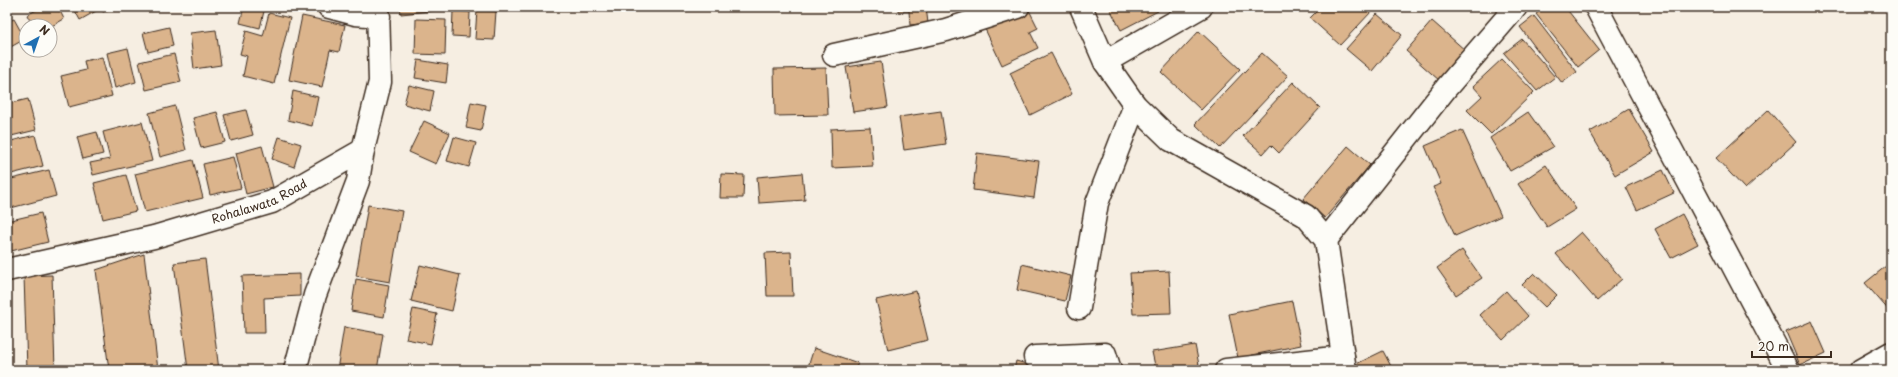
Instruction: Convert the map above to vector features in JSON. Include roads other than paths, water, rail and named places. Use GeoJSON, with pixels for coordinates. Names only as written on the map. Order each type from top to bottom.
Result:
{"type":"FeatureCollection","features":[{"type":"Feature","properties":{"kind":"street"},"geometry":{"type":"LineString","coordinates":[[295,370],[316,295],[358,181],[363,150],[380,82],[378,11],[355,14],[330,7]]}},
{"type":"Feature","properties":{"kind":"street"},"geometry":{"type":"LineString","coordinates":[[834,55],[946,30],[1018,7]]}},
{"type":"Feature","properties":{"kind":"street"},"geometry":{"type":"LineString","coordinates":[[1081,7],[1105,62],[1135,105],[1171,140],[1306,216],[1326,240],[1344,364],[1226,370]]}},
{"type":"Feature","properties":{"kind":"street"},"geometry":{"type":"LineString","coordinates":[[1105,62],[1201,7]]}},
{"type":"Feature","properties":{"kind":"street"},"geometry":{"type":"LineString","coordinates":[[1326,240],[1447,87],[1516,7]]}},
{"type":"Feature","properties":{"kind":"street"},"geometry":{"type":"LineString","coordinates":[[1596,7],[1788,370]]}},
{"type":"Feature","properties":{"kind":"street"},"geometry":{"type":"LineString","coordinates":[[1079,308],[1097,204],[1135,105]]}},
{"type":"Feature","properties":{"kind":"street","name":"Rohalawata Road"},"geometry":{"type":"LineString","coordinates":[[7,270],[154,237],[272,202],[363,150]]}},
{"type":"Feature","properties":{"kind":"street"},"geometry":{"type":"LineString","coordinates":[[1861,370],[1891,353]]}},
{"type":"Feature","properties":{"kind":"street"},"geometry":{"type":"LineString","coordinates":[[1035,357],[1106,354],[1110,370]]}}]}
